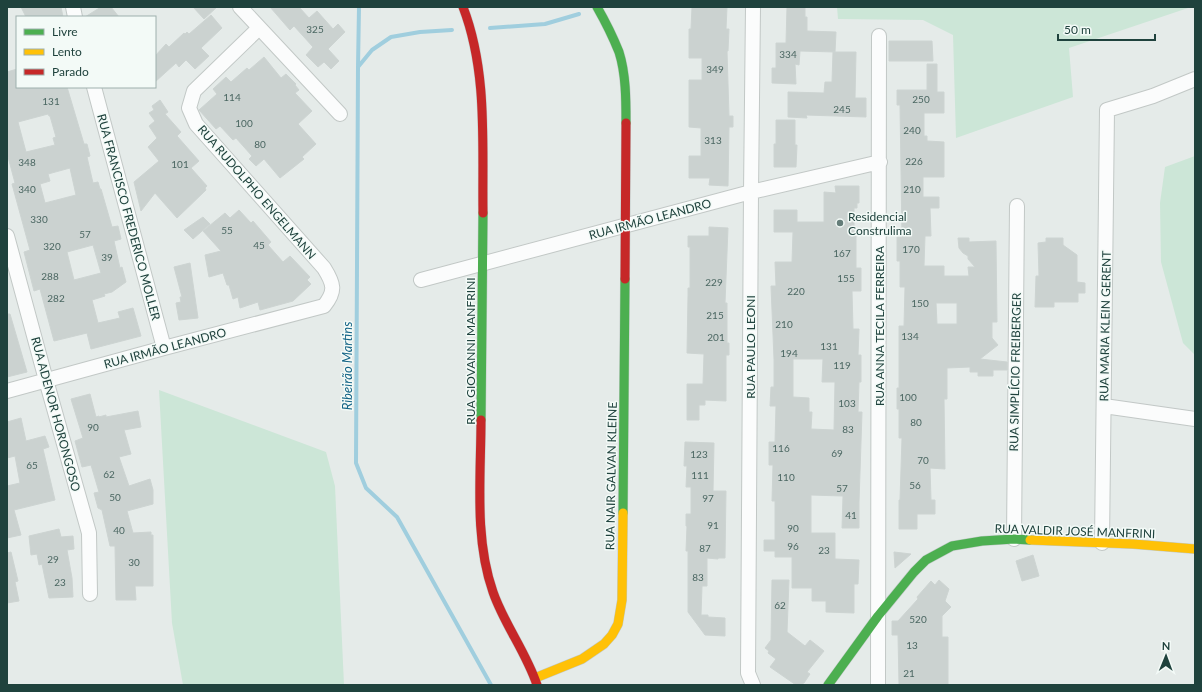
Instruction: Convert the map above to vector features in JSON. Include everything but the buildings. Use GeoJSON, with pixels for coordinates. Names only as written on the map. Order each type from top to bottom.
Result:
{"type":"FeatureCollection","features":[{"type":"Feature","properties":{"kind":"street"},"geometry":{"type":"LineString","coordinates":[[240,7],[340,114]]}},
{"type":"Feature","properties":{"kind":"street","name":"RUA GIOVANNI MANFRINI"},"geometry":{"type":"LineString","coordinates":[[463,7],[472,34],[480,78],[482,103],[483,263],[480,534],[489,581],[496,600],[529,664],[536,682]]}},
{"type":"Feature","properties":{"kind":"street","name":"RUA NAIR GALVAN KLEINE"},"geometry":{"type":"LineString","coordinates":[[536,682],[601,647],[614,632],[620,614],[622,600],[626,102],[624,78],[619,53],[597,7]]}},
{"type":"Feature","properties":{"kind":"street","name":"RUA PAULO LEONI"},"geometry":{"type":"LineString","coordinates":[[753,7],[750,192],[748,673],[753,685]]}},
{"type":"Feature","properties":{"kind":"street","name":"RUA RUDOLPHO ENGELMANN"},"geometry":{"type":"LineString","coordinates":[[259,28],[194,91],[189,108],[196,124],[324,268],[330,278],[333,288],[331,296],[324,306]]}},
{"type":"Feature","properties":{"kind":"street","name":"RUA ANNA TECILA FERREIRA"},"geometry":{"type":"LineString","coordinates":[[878,685],[879,36]]}},
{"type":"Feature","properties":{"kind":"street","name":"RUA MARIA KLEIN GERENT"},"geometry":{"type":"LineString","coordinates":[[1102,543],[1107,110],[1153,96],[1195,79]]}},
{"type":"Feature","properties":{"kind":"street","name":"RUA FRANCISCO FREDERICO MOLLER"},"geometry":{"type":"LineString","coordinates":[[94,88],[164,348]]}},
{"type":"Feature","properties":{"kind":"street","name":"RUA IRMÃO LEANDRO"},"geometry":{"type":"LineString","coordinates":[[421,280],[750,192],[880,162]]}},
{"type":"Feature","properties":{"kind":"street","name":"RUA SIMPLÍCIO FREIBERGER"},"geometry":{"type":"LineString","coordinates":[[1014,539],[1017,206]]}},
{"type":"Feature","properties":{"kind":"street","name":"RUA ADENOR HORONGOSO"},"geometry":{"type":"LineString","coordinates":[[7,236],[89,533],[90,594]]}},
{"type":"Feature","properties":{"kind":"street","name":"RUA IRMÃO LEANDRO"},"geometry":{"type":"LineString","coordinates":[[7,391],[324,306]]}},
{"type":"Feature","properties":{"kind":"street"},"geometry":{"type":"LineString","coordinates":[[1104,406],[1195,419]]}},
{"type":"Feature","properties":{"kind":"street","name":"RUA VALDIR JOSÉ MANFRINI"},"geometry":{"type":"LineString","coordinates":[[828,685],[903,584],[926,560],[952,546],[982,541],[1014,539],[1195,549]]}},
{"type":"Feature","properties":{"kind":"green space"},"geometry":{"type":"Polygon","coordinates":[[[837,7],[1191,7],[1069,48],[1073,97],[956,138],[953,35],[923,20],[838,19],[837,7]]]}},
{"type":"Feature","properties":{"kind":"green space"},"geometry":{"type":"Polygon","coordinates":[[[1195,156],[1195,355],[1183,343],[1161,262],[1160,203],[1165,167],[1195,156]]]}},
{"type":"Feature","properties":{"kind":"green space"},"geometry":{"type":"Polygon","coordinates":[[[159,390],[326,452],[335,486],[344,685],[183,685],[172,623],[159,390]]]}},
{"type":"Feature","properties":{"kind":"waterway","name":"Ribeirão Martins"},"geometry":{"type":"LineString","coordinates":[[359,7],[356,463],[366,488],[397,517],[491,685]]}},
{"type":"Feature","properties":{"kind":"waterway"},"geometry":{"type":"LineString","coordinates":[[490,28],[545,24],[579,14]]}},
{"type":"Feature","properties":{"kind":"waterway"},"geometry":{"type":"LineString","coordinates":[[358,67],[372,50],[391,37],[420,32],[452,30]]}},
{"type":"Feature","properties":{"kind":"traffic: fast"},"geometry":{"type":"LineString","coordinates":[[597,7],[619,52],[625,87],[626,123]]}},
{"type":"Feature","properties":{"kind":"traffic: fast"},"geometry":{"type":"LineString","coordinates":[[481,420],[483,213]]}},
{"type":"Feature","properties":{"kind":"traffic: fast"},"geometry":{"type":"LineString","coordinates":[[623,513],[625,279]]}},
{"type":"Feature","properties":{"kind":"traffic: fast"},"geometry":{"type":"LineString","coordinates":[[828,685],[878,616],[914,572],[926,560],[952,546],[982,541],[1014,539],[1030,540]]}},
{"type":"Feature","properties":{"kind":"traffic: slow"},"geometry":{"type":"LineString","coordinates":[[535,678],[582,659],[604,644],[612,635],[618,624],[622,600],[623,513]]}},
{"type":"Feature","properties":{"kind":"traffic: slow"},"geometry":{"type":"LineString","coordinates":[[1030,540],[1133,544],[1195,549]]}},
{"type":"Feature","properties":{"kind":"traffic: jam"},"geometry":{"type":"LineString","coordinates":[[463,7],[477,57],[480,83],[483,135],[483,213]]}},
{"type":"Feature","properties":{"kind":"traffic: jam"},"geometry":{"type":"LineString","coordinates":[[625,279],[626,123]]}},
{"type":"Feature","properties":{"kind":"traffic: jam"},"geometry":{"type":"LineString","coordinates":[[481,420],[480,507],[483,550],[487,571],[498,604],[527,661],[537,685]]}},
{"type":"Feature","properties":{"kind":"place","name":"Residencial Construlima"},"geometry":{"type":"Point","coordinates":[840,223]}}]}
